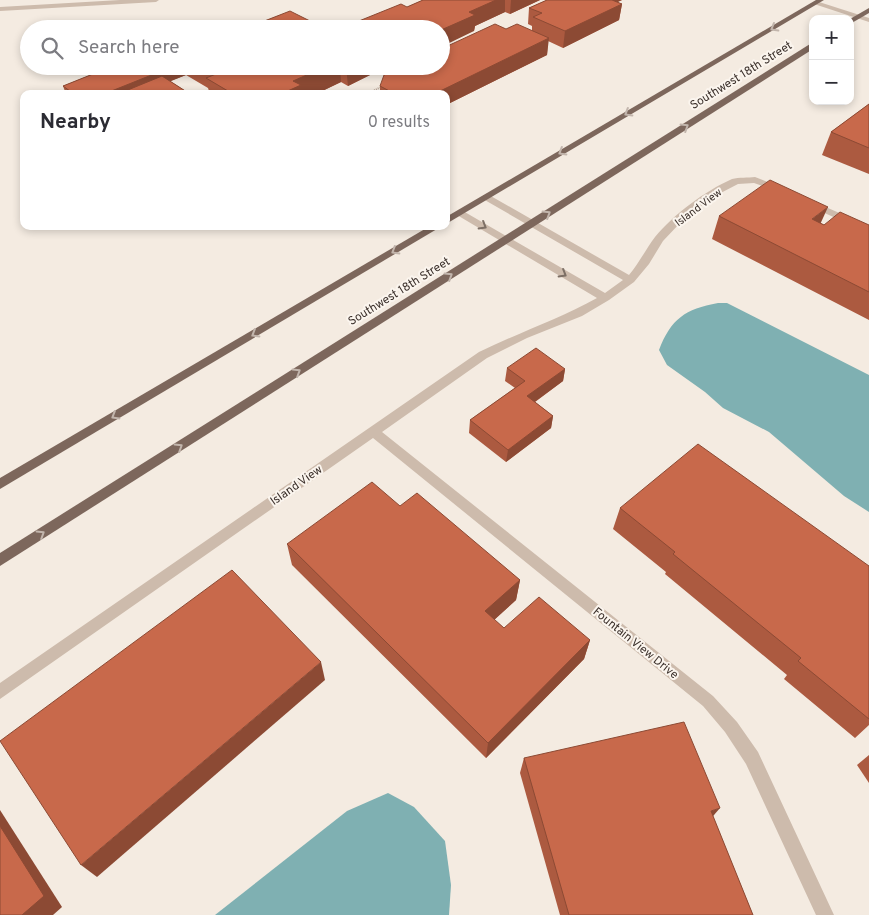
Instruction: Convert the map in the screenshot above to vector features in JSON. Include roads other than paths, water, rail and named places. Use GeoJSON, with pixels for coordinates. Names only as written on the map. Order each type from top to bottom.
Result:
{"type":"FeatureCollection","features":[{"type":"Feature","properties":{"kind":"main road","name":"Southwest 18th Street"},"geometry":{"type":"LineString","coordinates":[[450,219],[818,1]]}},
{"type":"Feature","properties":{"kind":"main road"},"geometry":{"type":"LineString","coordinates":[[854,20],[869,10]]}},
{"type":"Feature","properties":{"kind":"main road","name":"Southwest 18th Street"},"geometry":{"type":"LineString","coordinates":[[0,560],[809,49]]}},
{"type":"Feature","properties":{"kind":"main road"},"geometry":{"type":"LineString","coordinates":[[0,484],[430,230]]}},
{"type":"Feature","properties":{"kind":"street"},"geometry":{"type":"LineString","coordinates":[[0,9],[156,0]]}},
{"type":"Feature","properties":{"kind":"street"},"geometry":{"type":"LineString","coordinates":[[818,1],[869,20]]}},
{"type":"Feature","properties":{"kind":"street","name":"Island View"},"geometry":{"type":"LineString","coordinates":[[0,692],[483,355],[523,335],[578,313],[630,280],[645,262],[659,239],[678,220],[710,195],[736,182],[755,180],[869,230]]}},
{"type":"Feature","properties":{"kind":"street"},"geometry":{"type":"LineString","coordinates":[[486,197],[630,280]]}},
{"type":"Feature","properties":{"kind":"street"},"geometry":{"type":"LineString","coordinates":[[460,213],[604,298]]}},
{"type":"Feature","properties":{"kind":"street","name":"Fountain View Drive"},"geometry":{"type":"LineString","coordinates":[[373,431],[708,702],[731,727],[752,758],[825,915]]}},
{"type":"Feature","properties":{"kind":"water"},"geometry":{"type":"Polygon","coordinates":[[[727,303],[869,375],[869,512],[844,496],[769,432],[723,408],[705,392],[667,365],[659,350],[674,323],[688,312],[706,305],[727,303]]]}},
{"type":"Feature","properties":{"kind":"water"},"geometry":{"type":"Polygon","coordinates":[[[388,793],[414,807],[445,841],[451,885],[449,915],[215,915],[347,811],[388,793]]]}}]}
